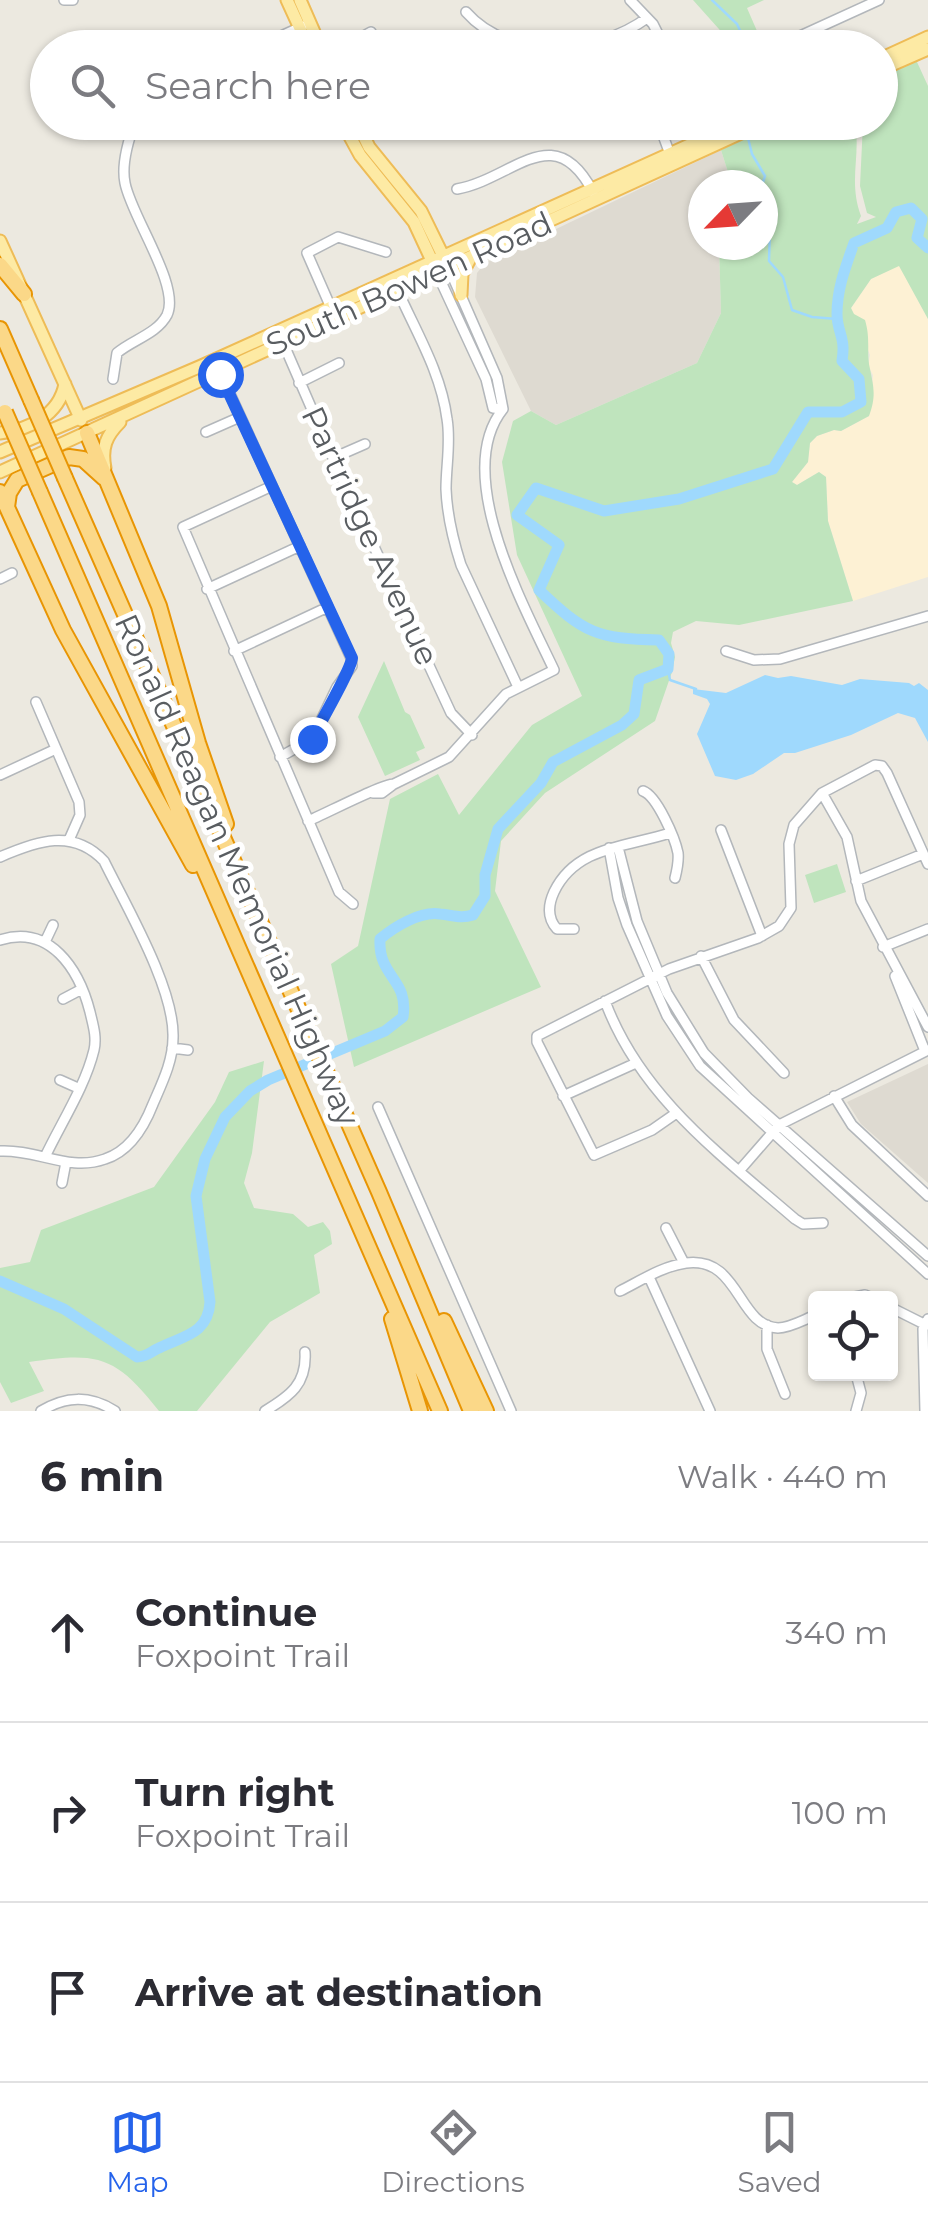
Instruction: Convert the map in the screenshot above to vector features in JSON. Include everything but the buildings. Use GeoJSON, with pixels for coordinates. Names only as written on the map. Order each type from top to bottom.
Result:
{"type":"FeatureCollection","features":[{"type":"Feature","properties":{"kind":"highway"},"geometry":{"type":"LineString","coordinates":[[0,265],[24,294]]}},
{"type":"Feature","properties":{"kind":"highway","name":"Ronald Reagan Memorial Highway"},"geometry":{"type":"LineString","coordinates":[[0,330],[379,1192],[471,1411]]}},
{"type":"Feature","properties":{"kind":"highway","name":"Ronald Reagan Memorial Highway"},"geometry":{"type":"LineString","coordinates":[[2,406],[440,1411]]}},
{"type":"Feature","properties":{"kind":"highway"},"geometry":{"type":"LineString","coordinates":[[87,433],[159,606],[214,794],[286,979]]}},
{"type":"Feature","properties":{"kind":"highway"},"geometry":{"type":"LineString","coordinates":[[6,510],[9,493],[18,480],[69,457],[84,460],[108,482]]}},
{"type":"Feature","properties":{"kind":"highway"},"geometry":{"type":"LineString","coordinates":[[0,492],[47,599],[164,807],[224,936],[268,1018]]}},
{"type":"Feature","properties":{"kind":"highway"},"geometry":{"type":"LineString","coordinates":[[328,1156],[393,1323],[420,1411]]}},
{"type":"Feature","properties":{"kind":"highway"},"geometry":{"type":"LineString","coordinates":[[379,1192],[420,1268],[486,1411]]}},
{"type":"Feature","properties":{"kind":"main road"},"geometry":{"type":"LineString","coordinates":[[287,0],[309,30]]}},
{"type":"Feature","properties":{"kind":"main road"},"geometry":{"type":"LineString","coordinates":[[300,0],[306,30]]}},
{"type":"Feature","properties":{"kind":"main road"},"geometry":{"type":"LineString","coordinates":[[898,50],[928,37]]}},
{"type":"Feature","properties":{"kind":"main road"},"geometry":{"type":"LineString","coordinates":[[898,62],[928,49]]}},
{"type":"Feature","properties":{"kind":"main road"},"geometry":{"type":"LineString","coordinates":[[352,140],[440,264]]}},
{"type":"Feature","properties":{"kind":"main road"},"geometry":{"type":"LineString","coordinates":[[368,140],[421,211],[440,264]]}},
{"type":"Feature","properties":{"kind":"main road","name":"South Bowen Road"},"geometry":{"type":"LineString","coordinates":[[333,312],[398,289],[440,264],[715,140]]}},
{"type":"Feature","properties":{"kind":"main road","name":"South Bowen Road"},"geometry":{"type":"LineString","coordinates":[[0,452],[280,336],[416,268],[474,254],[594,194]]}},
{"type":"Feature","properties":{"kind":"main road"},"geometry":{"type":"LineString","coordinates":[[416,268],[420,254],[417,228]]}},
{"type":"Feature","properties":{"kind":"main road"},"geometry":{"type":"LineString","coordinates":[[0,241],[87,433]]}},
{"type":"Feature","properties":{"kind":"main road"},"geometry":{"type":"LineString","coordinates":[[461,295],[462,274],[474,254]]}},
{"type":"Feature","properties":{"kind":"main road","name":"South Bowen Road"},"geometry":{"type":"LineString","coordinates":[[0,472],[130,414],[280,336]]}},
{"type":"Feature","properties":{"kind":"main road"},"geometry":{"type":"LineString","coordinates":[[66,385],[86,401],[119,400]]}},
{"type":"Feature","properties":{"kind":"main road"},"geometry":{"type":"LineString","coordinates":[[0,433],[20,430],[48,414],[60,401],[66,385]]}},
{"type":"Feature","properties":{"kind":"main road"},"geometry":{"type":"LineString","coordinates":[[108,482],[102,454],[107,435],[130,414]]}},
{"type":"Feature","properties":{"kind":"street"},"geometry":{"type":"LineString","coordinates":[[64,0],[73,0]]}},
{"type":"Feature","properties":{"kind":"street"},"geometry":{"type":"LineString","coordinates":[[630,0],[654,30]]}},
{"type":"Feature","properties":{"kind":"street"},"geometry":{"type":"LineString","coordinates":[[813,30],[879,0]]}},
{"type":"Feature","properties":{"kind":"street"},"geometry":{"type":"LineString","coordinates":[[466,12],[486,30]]}},
{"type":"Feature","properties":{"kind":"street"},"geometry":{"type":"LineString","coordinates":[[630,30],[647,18]]}},
{"type":"Feature","properties":{"kind":"street"},"geometry":{"type":"LineString","coordinates":[[294,30],[305,25]]}},
{"type":"Feature","properties":{"kind":"street"},"geometry":{"type":"LineString","coordinates":[[113,379],[118,352],[160,325],[170,306],[166,280],[125,185],[124,164],[130,140]]}},
{"type":"Feature","properties":{"kind":"street"},"geometry":{"type":"LineString","coordinates":[[665,140],[672,159]]}},
{"type":"Feature","properties":{"kind":"street"},"geometry":{"type":"LineString","coordinates":[[457,189],[542,154],[561,156],[580,167],[594,194]]}},
{"type":"Feature","properties":{"kind":"street"},"geometry":{"type":"LineString","coordinates":[[333,312],[306,256],[310,250],[338,237],[386,252]]}},
{"type":"Feature","properties":{"kind":"street"},"geometry":{"type":"LineString","coordinates":[[308,821],[373,793],[384,784],[394,784],[446,760],[498,700],[554,670],[499,550],[488,504],[488,437],[498,409],[497,378],[461,295],[440,264]]}},
{"type":"Feature","properties":{"kind":"street"},"geometry":{"type":"LineString","coordinates":[[440,264],[498,409]]}},
{"type":"Feature","properties":{"kind":"street"},"geometry":{"type":"LineString","coordinates":[[398,289],[437,376],[445,404],[449,444],[446,490],[454,544],[518,687]]}},
{"type":"Feature","properties":{"kind":"street","name":"Partridge Avenue"},"geometry":{"type":"LineString","coordinates":[[280,336],[451,713],[472,734]]}},
{"type":"Feature","properties":{"kind":"street"},"geometry":{"type":"LineString","coordinates":[[299,383],[339,364]]}},
{"type":"Feature","properties":{"kind":"street"},"geometry":{"type":"LineString","coordinates":[[218,370],[352,658],[352,666],[308,744],[280,757]]}},
{"type":"Feature","properties":{"kind":"street"},"geometry":{"type":"LineString","coordinates":[[206,432],[240,416]]}},
{"type":"Feature","properties":{"kind":"street"},"geometry":{"type":"LineString","coordinates":[[333,458],[365,444]]}},
{"type":"Feature","properties":{"kind":"street"},"geometry":{"type":"LineString","coordinates":[[272,486],[183,527],[339,892],[353,904]]}},
{"type":"Feature","properties":{"kind":"street"},"geometry":{"type":"LineString","coordinates":[[207,589],[300,546]]}},
{"type":"Feature","properties":{"kind":"street"},"geometry":{"type":"LineString","coordinates":[[0,579],[12,573]]}},
{"type":"Feature","properties":{"kind":"street"},"geometry":{"type":"LineString","coordinates":[[234,651],[328,607]]}},
{"type":"Feature","properties":{"kind":"street"},"geometry":{"type":"LineString","coordinates":[[726,651],[754,660],[780,659],[928,616]]}},
{"type":"Feature","properties":{"kind":"street"},"geometry":{"type":"LineString","coordinates":[[36,702],[79,802],[80,815],[70,840]]}},
{"type":"Feature","properties":{"kind":"street"},"geometry":{"type":"LineString","coordinates":[[0,775],[56,749]]}},
{"type":"Feature","properties":{"kind":"street"},"geometry":{"type":"LineString","coordinates":[[675,1114],[652,1130],[594,1156],[537,1042],[539,1035],[655,976],[762,936],[788,916],[789,844],[794,825],[822,793],[862,771],[882,766],[926,859],[856,882]]}},
{"type":"Feature","properties":{"kind":"street"},"geometry":{"type":"LineString","coordinates":[[643,792],[651,794],[657,803],[678,850],[675,878]]}},
{"type":"Feature","properties":{"kind":"street"},"geometry":{"type":"LineString","coordinates":[[739,1171],[776,1129],[927,1050],[861,901],[847,838],[822,793]]}},
{"type":"Feature","properties":{"kind":"street"},"geometry":{"type":"LineString","coordinates":[[721,830],[762,936]]}},
{"type":"Feature","properties":{"kind":"street"},"geometry":{"type":"LineString","coordinates":[[574,929],[553,926],[549,912],[559,883],[579,862],[614,847],[670,833]]}},
{"type":"Feature","properties":{"kind":"street"},"geometry":{"type":"LineString","coordinates":[[0,857],[52,839],[70,840],[96,853],[155,968],[170,1012],[172,1048],[150,1113],[128,1145],[103,1160],[66,1162],[19,1150],[0,1151]]}},
{"type":"Feature","properties":{"kind":"street"},"geometry":{"type":"LineString","coordinates":[[614,847],[655,976],[704,1052],[776,1129],[928,1274]]}},
{"type":"Feature","properties":{"kind":"street"},"geometry":{"type":"LineString","coordinates":[[45,942],[53,926]]}},
{"type":"Feature","properties":{"kind":"street"},"geometry":{"type":"LineString","coordinates":[[884,947],[928,929]]}},
{"type":"Feature","properties":{"kind":"street"},"geometry":{"type":"LineString","coordinates":[[0,940],[18,936],[45,942],[64,957],[82,989],[96,1040],[90,1062],[45,1157]]}},
{"type":"Feature","properties":{"kind":"street"},"geometry":{"type":"LineString","coordinates":[[701,956],[734,1020],[784,1073]]}},
{"type":"Feature","properties":{"kind":"street"},"geometry":{"type":"LineString","coordinates":[[889,959],[928,1028]]}},
{"type":"Feature","properties":{"kind":"street"},"geometry":{"type":"LineString","coordinates":[[63,999],[82,989]]}},
{"type":"Feature","properties":{"kind":"street"},"geometry":{"type":"LineString","coordinates":[[605,1001],[636,1063],[675,1114],[803,1224],[823,1223]]}},
{"type":"Feature","properties":{"kind":"street"},"geometry":{"type":"LineString","coordinates":[[172,1048],[188,1050]]}},
{"type":"Feature","properties":{"kind":"street"},"geometry":{"type":"LineString","coordinates":[[563,1096],[636,1063]]}},
{"type":"Feature","properties":{"kind":"street"},"geometry":{"type":"LineString","coordinates":[[60,1080],[78,1088]]}},
{"type":"Feature","properties":{"kind":"street"},"geometry":{"type":"LineString","coordinates":[[834,1096],[852,1124],[928,1196]]}},
{"type":"Feature","properties":{"kind":"street"},"geometry":{"type":"LineString","coordinates":[[378,1108],[511,1411]]}},
{"type":"Feature","properties":{"kind":"street"},"geometry":{"type":"LineString","coordinates":[[776,1129],[928,1256]]}},
{"type":"Feature","properties":{"kind":"street"},"geometry":{"type":"LineString","coordinates":[[62,1183],[66,1162]]}},
{"type":"Feature","properties":{"kind":"street"},"geometry":{"type":"LineString","coordinates":[[666,1228],[684,1263]]}},
{"type":"Feature","properties":{"kind":"street"},"geometry":{"type":"LineString","coordinates":[[620,1291],[684,1263],[710,1266],[727,1276],[751,1311],[767,1325],[784,1327],[808,1318]]}},
{"type":"Feature","properties":{"kind":"street"},"geometry":{"type":"LineString","coordinates":[[649,1278],[710,1411]]}},
{"type":"Feature","properties":{"kind":"street"},"geometry":{"type":"LineString","coordinates":[[898,1310],[926,1321],[925,1411]]}},
{"type":"Feature","properties":{"kind":"street"},"geometry":{"type":"LineString","coordinates":[[767,1325],[766,1349],[785,1394]]}},
{"type":"Feature","properties":{"kind":"street"},"geometry":{"type":"LineString","coordinates":[[265,1411],[297,1390],[305,1352]]}},
{"type":"Feature","properties":{"kind":"street"},"geometry":{"type":"LineString","coordinates":[[856,1411],[862,1393],[858,1381]]}},
{"type":"Feature","properties":{"kind":"street"},"geometry":{"type":"LineString","coordinates":[[42,1410],[69,1398],[94,1401],[114,1411]]}},
{"type":"Feature","properties":{"kind":"shaded area"},"geometry":{"type":"Polygon","coordinates":[[[721,150],[727,170],[688,170],[688,260],[719,260],[721,313],[697,363],[556,425],[531,411],[475,297],[477,273],[485,263],[721,150]]]}},
{"type":"Feature","properties":{"kind":"shaded area"},"geometry":{"type":"Polygon","coordinates":[[[899,265],[928,319],[928,577],[853,601],[828,521],[826,477],[819,472],[797,485],[792,482],[808,462],[810,443],[817,436],[841,431],[869,416],[873,375],[868,366],[870,355],[851,308],[871,279],[899,265]]]}},
{"type":"Feature","properties":{"kind":"shaded area"},"geometry":{"type":"Polygon","coordinates":[[[928,1064],[928,1183],[861,1124],[847,1102],[928,1064]]]}},
{"type":"Feature","properties":{"kind":"green space"},"geometry":{"type":"Polygon","coordinates":[[[693,0],[764,0],[747,8],[757,30],[720,30],[693,0]]]}},
{"type":"Feature","properties":{"kind":"green space"},"geometry":{"type":"Polygon","coordinates":[[[928,55],[917,62],[928,86],[928,319],[899,266],[871,279],[851,308],[867,327],[874,392],[869,416],[841,431],[817,436],[810,443],[808,462],[792,482],[797,485],[819,472],[826,477],[828,521],[853,601],[739,625],[696,621],[673,632],[672,672],[655,721],[545,793],[501,841],[495,891],[541,987],[354,1067],[331,964],[358,946],[390,799],[438,774],[459,815],[532,725],[582,696],[517,555],[502,462],[513,421],[531,411],[556,425],[697,363],[721,313],[719,260],[778,260],[778,170],[727,170],[721,150],[742,140],[856,140],[855,191],[861,216],[857,224],[876,217],[867,213],[860,186],[862,140],[898,140],[898,67],[928,55]]]}},
{"type":"Feature","properties":{"kind":"green space"},"geometry":{"type":"Polygon","coordinates":[[[384,661],[425,748],[416,752],[420,760],[385,776],[358,717],[384,661]]]}},
{"type":"Feature","properties":{"kind":"green space"},"geometry":{"type":"Polygon","coordinates":[[[837,864],[846,892],[814,903],[805,875],[837,864]]]}},
{"type":"Feature","properties":{"kind":"green space"},"geometry":{"type":"Polygon","coordinates":[[[264,1061],[252,1153],[244,1183],[254,1208],[293,1214],[308,1227],[323,1222],[330,1231],[332,1244],[314,1255],[320,1293],[270,1322],[197,1411],[159,1411],[117,1368],[89,1358],[29,1362],[44,1391],[11,1403],[0,1382],[0,1268],[30,1262],[41,1230],[154,1187],[215,1102],[229,1072],[264,1061]]]}},
{"type":"Feature","properties":{"kind":"water"},"geometry":{"type":"Polygon","coordinates":[[[765,675],[842,685],[860,679],[914,686],[919,683],[928,690],[928,742],[915,718],[898,713],[851,735],[784,753],[753,774],[736,780],[715,776],[697,734],[710,704],[693,694],[693,689],[726,693],[765,675]]]}},
{"type":"Feature","properties":{"kind":"waterway"},"geometry":{"type":"LineString","coordinates":[[712,0],[740,30]]}},
{"type":"Feature","properties":{"kind":"waterway"},"geometry":{"type":"LineString","coordinates":[[748,140],[761,170]]}},
{"type":"Feature","properties":{"kind":"waterway"},"geometry":{"type":"LineString","coordinates":[[0,1281],[64,1309],[137,1357],[199,1328],[210,1302],[196,1196],[205,1159],[225,1117],[250,1091],[268,1080],[385,1031],[403,1017],[402,994],[384,962],[380,939],[416,917],[473,915],[485,896],[485,875],[498,829],[541,783],[553,762],[622,725],[634,714],[639,680],[668,669],[669,654],[659,640],[620,638],[593,631],[568,616],[539,590],[559,545],[517,515],[536,488],[604,511],[679,499],[773,469],[808,412],[842,412],[861,402],[859,379],[842,361],[837,314],[840,286],[854,243],[887,228],[896,212],[911,208],[922,219],[917,238],[928,248]]}},
{"type":"Feature","properties":{"kind":"waterway"},"geometry":{"type":"LineString","coordinates":[[769,260],[783,277],[792,310],[837,319]]}},
{"type":"Feature","properties":{"kind":"waterway"},"geometry":{"type":"LineString","coordinates":[[668,669],[670,680],[696,689]]}},
{"type":"Feature","properties":{"kind":"route"},"geometry":{"type":"LineString","coordinates":[[220,374],[352,658],[352,666],[337,687],[312,739]]}}]}
